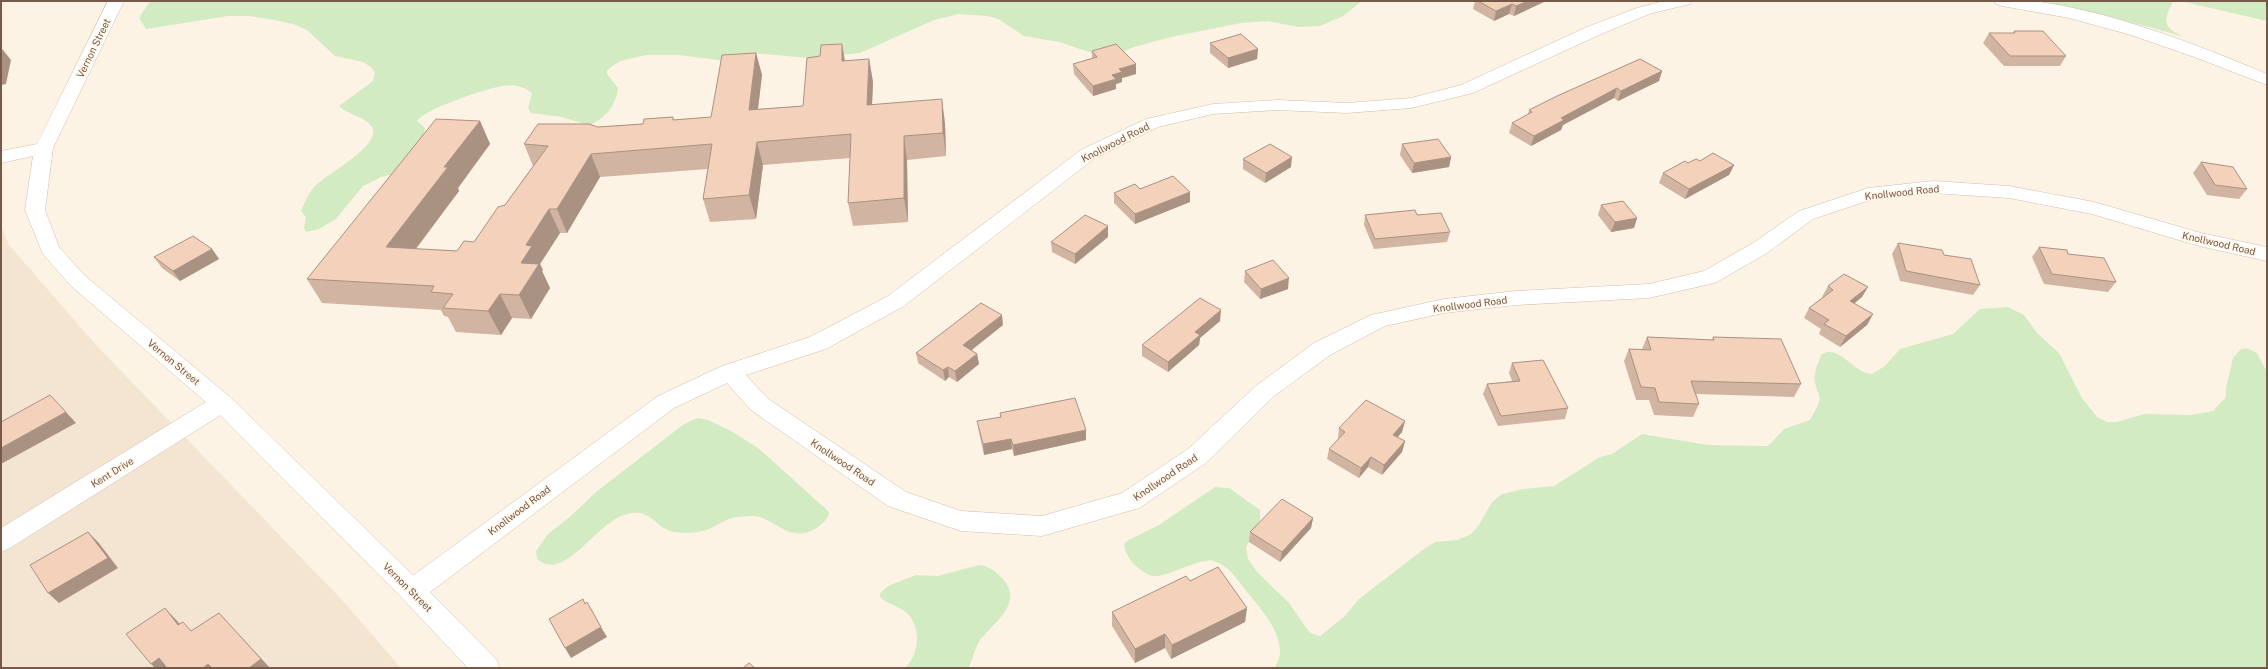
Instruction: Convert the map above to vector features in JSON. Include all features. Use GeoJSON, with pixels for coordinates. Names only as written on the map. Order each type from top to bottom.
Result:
{"type":"FeatureCollection","features":[{"type":"Feature","properties":{"kind":"street","name":"Vernon Street"},"geometry":{"type":"LineString","coordinates":[[116,1],[44,148],[35,210],[50,249],[77,280],[222,403],[412,591],[486,668]]}},
{"type":"Feature","properties":{"kind":"street","name":"Knollwood Road"},"geometry":{"type":"LineString","coordinates":[[412,591],[666,402],[730,372],[818,342],[896,301],[1088,154],[1152,123],[1214,109],[1278,105],[1347,108],[1412,103],[1467,89],[1593,31],[1636,14],[1684,1]]}},
{"type":"Feature","properties":{"kind":"street"},"geometry":{"type":"LineString","coordinates":[[2002,1],[2091,19],[2164,41],[2267,80]]}},
{"type":"Feature","properties":{"kind":"street"},"geometry":{"type":"LineString","coordinates":[[1,157],[44,148]]}},
{"type":"Feature","properties":{"kind":"street","name":"Knollwood Road"},"geometry":{"type":"LineString","coordinates":[[730,372],[758,404],[897,499],[961,521],[1042,526],[1130,500],[1197,456],[1265,391],[1322,349],[1379,320],[1444,306],[1516,298],[1649,291],[1710,277],[1760,248],[1806,215],[1868,194],[1933,187],[2009,192],[2094,208],[2199,239],[2267,254]]}},
{"type":"Feature","properties":{"kind":"street","name":"Kent Drive"},"geometry":{"type":"LineString","coordinates":[[1,541],[222,403]]}},
{"type":"Feature","properties":{"kind":"shaded area"},"geometry":{"type":"Polygon","coordinates":[[[1,225],[9,245],[97,346],[343,601],[401,668],[1,668],[1,225]]]}},
{"type":"Feature","properties":{"kind":"green space"},"geometry":{"type":"Polygon","coordinates":[[[150,1],[1362,1],[1343,16],[1320,26],[1299,27],[1268,21],[1241,23],[1171,37],[1134,47],[1112,56],[1095,54],[1059,42],[1024,36],[998,19],[987,16],[959,14],[934,20],[860,53],[808,58],[754,53],[718,60],[678,55],[646,55],[620,61],[607,70],[607,74],[618,88],[615,100],[609,111],[600,120],[588,125],[562,117],[531,113],[528,108],[532,93],[519,86],[501,86],[460,98],[423,116],[417,121],[425,128],[424,134],[395,174],[381,177],[363,186],[336,219],[319,229],[306,232],[304,228],[306,217],[301,211],[312,189],[320,181],[352,159],[362,150],[369,142],[373,134],[372,127],[366,121],[347,112],[339,106],[373,81],[375,73],[371,67],[363,62],[335,56],[307,30],[293,24],[274,20],[249,16],[228,16],[146,29],[139,18],[150,1]]]}},
{"type":"Feature","properties":{"kind":"green space"},"geometry":{"type":"Polygon","coordinates":[[[2045,1],[2173,1],[2166,19],[2166,23],[2171,30],[2184,37],[2149,27],[2045,1]]]}},
{"type":"Feature","properties":{"kind":"green space"},"geometry":{"type":"Polygon","coordinates":[[[2180,1],[2267,1],[2267,21],[2180,1]]]}},
{"type":"Feature","properties":{"kind":"green space"},"geometry":{"type":"Polygon","coordinates":[[[2008,307],[2024,315],[2037,333],[2059,353],[2082,398],[2097,417],[2107,422],[2117,422],[2144,414],[2192,415],[2213,411],[2226,397],[2226,388],[2233,358],[2240,350],[2246,348],[2257,353],[2267,372],[2267,668],[1274,668],[1279,659],[1280,649],[1278,639],[1273,628],[1254,600],[1233,574],[1224,566],[1213,561],[1207,561],[1159,576],[1152,576],[1142,571],[1130,559],[1125,549],[1124,544],[1127,541],[1159,525],[1215,487],[1229,488],[1260,510],[1260,523],[1246,547],[1248,559],[1257,572],[1289,603],[1310,633],[1320,636],[1345,616],[1359,599],[1424,549],[1435,542],[1457,540],[1470,535],[1479,525],[1492,502],[1502,494],[1524,489],[1554,486],[1600,457],[1612,454],[1642,434],[1708,445],[1768,446],[1784,429],[1810,420],[1820,398],[1815,381],[1815,371],[1822,354],[1829,352],[1835,353],[1865,373],[1872,374],[1885,366],[1900,349],[1953,334],[1980,309],[2008,307]]]}},
{"type":"Feature","properties":{"kind":"green space"},"geometry":{"type":"Polygon","coordinates":[[[698,418],[708,420],[731,431],[758,448],[826,509],[829,513],[826,519],[818,527],[809,532],[801,533],[787,531],[757,516],[751,516],[731,518],[704,531],[683,533],[669,531],[643,514],[628,514],[614,520],[574,554],[562,562],[549,565],[537,559],[536,551],[548,534],[571,516],[596,492],[684,424],[698,418]]]}},
{"type":"Feature","properties":{"kind":"green space"},"geometry":{"type":"Polygon","coordinates":[[[979,565],[992,569],[1002,578],[1008,587],[1010,596],[1004,613],[979,642],[968,668],[905,668],[910,663],[916,649],[917,634],[915,626],[907,613],[883,600],[880,597],[880,593],[888,586],[916,575],[938,576],[979,565]]]}},
{"type":"Feature","properties":{"kind":"building"},"geometry":{"type":"Polygon","coordinates":[[[1478,1],[1528,1],[1516,6],[1512,4],[1496,11],[1478,1]]]}},
{"type":"Feature","properties":{"kind":"building"},"geometry":{"type":"Polygon","coordinates":[[[2014,31],[2043,31],[2066,56],[2010,56],[1989,33],[2015,33],[2014,31]]]}},
{"type":"Feature","properties":{"kind":"building"},"geometry":{"type":"Polygon","coordinates":[[[1241,34],[1258,49],[1228,58],[1210,43],[1241,34]]]}},
{"type":"Feature","properties":{"kind":"building"},"geometry":{"type":"Polygon","coordinates":[[[842,44],[842,61],[869,59],[867,105],[942,99],[943,133],[904,136],[904,198],[848,203],[851,134],[757,142],[749,195],[703,199],[712,144],[591,154],[557,209],[549,209],[526,245],[532,246],[521,263],[539,264],[519,295],[500,294],[488,311],[443,308],[453,294],[431,292],[434,286],[307,279],[436,119],[480,121],[444,167],[448,167],[386,247],[457,251],[464,241],[474,242],[498,207],[505,205],[548,146],[524,144],[538,124],[589,124],[598,127],[643,124],[644,119],[673,117],[673,120],[711,117],[722,55],[756,53],[749,110],[803,106],[807,58],[820,56],[821,45],[842,44]]]}},
{"type":"Feature","properties":{"kind":"building"},"geometry":{"type":"Polygon","coordinates":[[[1116,44],[1136,64],[1119,69],[1122,72],[1112,75],[1116,79],[1093,86],[1073,64],[1097,57],[1092,51],[1116,44]]]}},
{"type":"Feature","properties":{"kind":"building"},"geometry":{"type":"Polygon","coordinates":[[[1,50],[3,50],[1,62],[1,50]]]}},
{"type":"Feature","properties":{"kind":"building"},"geometry":{"type":"Polygon","coordinates":[[[1640,59],[1662,71],[1621,91],[1617,88],[1561,118],[1564,120],[1534,136],[1512,123],[1532,112],[1529,110],[1557,96],[1640,59]]]}},
{"type":"Feature","properties":{"kind":"building"},"geometry":{"type":"Polygon","coordinates":[[[1438,139],[1451,157],[1414,163],[1402,144],[1438,139]]]}},
{"type":"Feature","properties":{"kind":"building"},"geometry":{"type":"Polygon","coordinates":[[[1270,144],[1292,157],[1266,173],[1243,159],[1270,144]]]}},
{"type":"Feature","properties":{"kind":"building"},"geometry":{"type":"Polygon","coordinates":[[[1713,153],[1734,165],[1689,189],[1663,173],[1685,161],[1688,163],[1696,159],[1700,161],[1713,153]]]}},
{"type":"Feature","properties":{"kind":"building"},"geometry":{"type":"Polygon","coordinates":[[[2201,162],[2233,167],[2247,189],[2215,185],[2201,162]]]}},
{"type":"Feature","properties":{"kind":"building"},"geometry":{"type":"Polygon","coordinates":[[[1173,176],[1190,192],[1135,214],[1114,193],[1135,184],[1140,189],[1173,176]]]}},
{"type":"Feature","properties":{"kind":"building"},"geometry":{"type":"Polygon","coordinates":[[[1623,201],[1637,218],[1615,222],[1601,205],[1623,201]]]}},
{"type":"Feature","properties":{"kind":"building"},"geometry":{"type":"Polygon","coordinates":[[[1415,210],[1417,215],[1441,213],[1450,232],[1375,239],[1365,215],[1415,210]]]}},
{"type":"Feature","properties":{"kind":"building"},"geometry":{"type":"Polygon","coordinates":[[[1085,215],[1108,226],[1075,254],[1051,242],[1085,215]]]}},
{"type":"Feature","properties":{"kind":"building"},"geometry":{"type":"Polygon","coordinates":[[[193,236],[212,249],[173,271],[154,257],[193,236]]]}},
{"type":"Feature","properties":{"kind":"building"},"geometry":{"type":"Polygon","coordinates":[[[1898,243],[1942,250],[1944,255],[1971,259],[1980,285],[1906,271],[1898,243]]]}},
{"type":"Feature","properties":{"kind":"building"},"geometry":{"type":"Polygon","coordinates":[[[2039,247],[2067,250],[2068,254],[2104,258],[2116,282],[2052,274],[2039,247]]]}},
{"type":"Feature","properties":{"kind":"building"},"geometry":{"type":"Polygon","coordinates":[[[1273,260],[1289,278],[1261,289],[1245,271],[1273,260]]]}},
{"type":"Feature","properties":{"kind":"building"},"geometry":{"type":"Polygon","coordinates":[[[1844,274],[1868,287],[1850,301],[1873,314],[1846,336],[1824,324],[1829,320],[1809,308],[1833,290],[1828,286],[1844,274]]]}},
{"type":"Feature","properties":{"kind":"building"},"geometry":{"type":"Polygon","coordinates":[[[1200,298],[1221,310],[1195,332],[1200,335],[1168,362],[1142,345],[1200,298]]]}},
{"type":"Feature","properties":{"kind":"building"},"geometry":{"type":"Polygon","coordinates":[[[981,303],[1002,315],[963,345],[977,354],[955,371],[948,367],[943,370],[916,353],[981,303]]]}},
{"type":"Feature","properties":{"kind":"building"},"geometry":{"type":"Polygon","coordinates":[[[1647,337],[1714,340],[1713,337],[1781,339],[1801,384],[1691,381],[1699,404],[1659,402],[1655,388],[1641,387],[1629,349],[1651,350],[1647,337]]]}},
{"type":"Feature","properties":{"kind":"building"},"geometry":{"type":"Polygon","coordinates":[[[1543,360],[1568,408],[1501,416],[1487,384],[1520,381],[1512,363],[1543,360]]]}},
{"type":"Feature","properties":{"kind":"building"},"geometry":{"type":"Polygon","coordinates":[[[50,395],[66,412],[1,448],[1,422],[50,395]]]}},
{"type":"Feature","properties":{"kind":"building"},"geometry":{"type":"Polygon","coordinates":[[[1075,398],[1086,430],[1013,445],[1011,439],[983,444],[977,421],[1001,417],[1000,413],[1075,398]]]}},
{"type":"Feature","properties":{"kind":"building"},"geometry":{"type":"Polygon","coordinates":[[[1366,400],[1405,421],[1393,435],[1405,441],[1384,465],[1371,457],[1361,468],[1329,449],[1345,432],[1339,428],[1366,400]]]}},
{"type":"Feature","properties":{"kind":"building"},"geometry":{"type":"Polygon","coordinates":[[[1282,499],[1313,518],[1282,552],[1250,532],[1282,499]]]}},
{"type":"Feature","properties":{"kind":"building"},"geometry":{"type":"Polygon","coordinates":[[[88,532],[108,558],[48,593],[30,565],[88,532]]]}},
{"type":"Feature","properties":{"kind":"building"},"geometry":{"type":"Polygon","coordinates":[[[1218,567],[1247,608],[1172,645],[1165,634],[1135,649],[1112,612],[1186,576],[1190,581],[1218,567]]]}},
{"type":"Feature","properties":{"kind":"building"},"geometry":{"type":"Polygon","coordinates":[[[583,599],[585,604],[587,602],[601,627],[565,648],[549,619],[583,599]]]}},
{"type":"Feature","properties":{"kind":"building"},"geometry":{"type":"Polygon","coordinates":[[[165,608],[178,625],[183,622],[191,631],[219,613],[261,659],[249,668],[212,668],[208,664],[203,668],[167,668],[159,658],[151,664],[126,634],[165,608]]]}},
{"type":"Feature","properties":{"kind":"building"},"geometry":{"type":"Polygon","coordinates":[[[749,663],[755,668],[743,668],[749,663]]]}}]}
